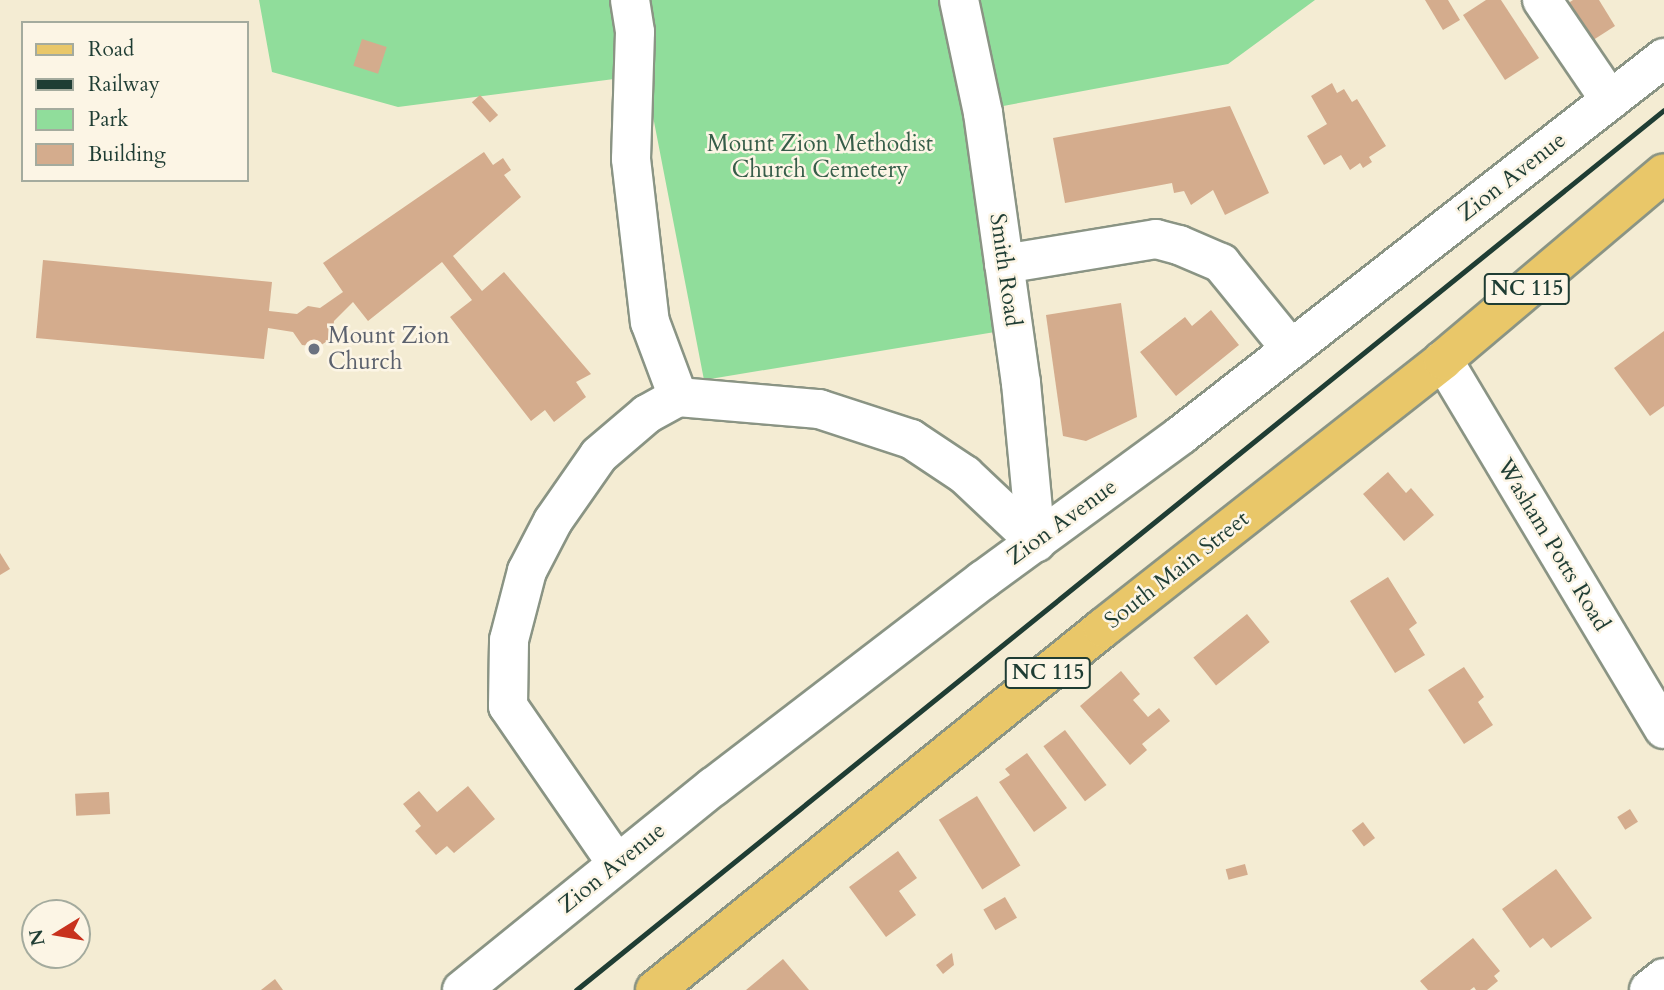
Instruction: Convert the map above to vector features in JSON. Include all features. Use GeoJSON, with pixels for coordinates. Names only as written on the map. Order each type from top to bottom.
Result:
{"type":"FeatureCollection","features":[{"type":"Feature","properties":{"kind":"main road","name":"South Main Street"},"geometry":{"type":"LineString","coordinates":[[655,990],[1103,628],[1443,360],[1664,173]]}},
{"type":"Feature","properties":{"kind":"street"},"geometry":{"type":"LineString","coordinates":[[630,0],[635,32],[631,159],[650,322],[678,397]]}},
{"type":"Feature","properties":{"kind":"street","name":"Smith Road"},"geometry":{"type":"LineString","coordinates":[[959,0],[983,113],[1031,474],[1036,542]]}},
{"type":"Feature","properties":{"kind":"street"},"geometry":{"type":"LineString","coordinates":[[1542,0],[1610,100]]}},
{"type":"Feature","properties":{"kind":"street","name":"Zion Avenue"},"geometry":{"type":"LineString","coordinates":[[462,990],[713,787],[1292,349],[1664,58]]}},
{"type":"Feature","properties":{"kind":"street"},"geometry":{"type":"LineString","coordinates":[[1004,264],[1156,239],[1179,244],[1221,263],[1292,349]]}},
{"type":"Feature","properties":{"kind":"street","name":"Washam Potts Road"},"geometry":{"type":"LineString","coordinates":[[1443,360],[1664,729]]}},
{"type":"Feature","properties":{"kind":"street"},"geometry":{"type":"LineString","coordinates":[[617,864],[508,706],[509,640],[527,571],[553,522],[599,454],[647,414],[678,397],[819,409],[911,439],[965,475],[1036,542]]}},
{"type":"Feature","properties":{"kind":"street"},"geometry":{"type":"LineString","coordinates":[[1650,990],[1664,978]]}},
{"type":"Feature","properties":{"kind":"green space","name":"Mount Zion Methodist Church Cemetery"},"geometry":{"type":"Polygon","coordinates":[[[259,0],[1315,0],[1228,64],[971,112],[1001,331],[704,380],[645,75],[398,107],[272,72],[259,0]]]}},
{"type":"Feature","properties":{"kind":"building"},"geometry":{"type":"Polygon","coordinates":[[[1425,0],[1448,0],[1460,20],[1443,30],[1425,0]]]}},
{"type":"Feature","properties":{"kind":"building"},"geometry":{"type":"Polygon","coordinates":[[[1486,0],[1501,0],[1539,58],[1505,80],[1463,15],[1486,0]]]}},
{"type":"Feature","properties":{"kind":"building"},"geometry":{"type":"Polygon","coordinates":[[[1573,0],[1599,0],[1615,26],[1587,44],[1564,6],[1573,0]]]}},
{"type":"Feature","properties":{"kind":"building"},"geometry":{"type":"Polygon","coordinates":[[[362,39],[387,47],[378,74],[353,66],[362,39]]]}},
{"type":"Feature","properties":{"kind":"building"},"geometry":{"type":"Polygon","coordinates":[[[1332,83],[1337,93],[1344,89],[1352,102],[1357,99],[1386,146],[1369,157],[1372,162],[1363,168],[1360,163],[1350,170],[1341,155],[1324,165],[1307,136],[1327,124],[1311,96],[1332,83]]]}},
{"type":"Feature","properties":{"kind":"building"},"geometry":{"type":"Polygon","coordinates":[[[480,95],[498,115],[490,122],[472,102],[480,95]]]}},
{"type":"Feature","properties":{"kind":"building"},"geometry":{"type":"Polygon","coordinates":[[[1230,106],[1269,193],[1225,215],[1213,190],[1191,205],[1184,191],[1174,193],[1172,183],[1065,203],[1053,138],[1230,106]]]}},
{"type":"Feature","properties":{"kind":"building"},"geometry":{"type":"Polygon","coordinates":[[[484,152],[493,165],[503,158],[511,170],[504,175],[521,197],[453,256],[482,291],[504,272],[591,374],[576,382],[586,397],[554,422],[545,410],[531,421],[450,317],[472,300],[442,262],[368,321],[353,302],[334,321],[332,338],[318,347],[302,345],[293,332],[268,328],[264,359],[36,338],[43,260],[272,282],[269,311],[297,314],[308,306],[320,308],[343,292],[323,263],[484,152]]]}},
{"type":"Feature","properties":{"kind":"building"},"geometry":{"type":"Polygon","coordinates":[[[1121,303],[1137,417],[1086,441],[1063,436],[1046,315],[1121,303]]]}},
{"type":"Feature","properties":{"kind":"building"},"geometry":{"type":"Polygon","coordinates":[[[1211,310],[1239,345],[1176,396],[1140,352],[1185,317],[1192,326],[1211,310]]]}},
{"type":"Feature","properties":{"kind":"building"},"geometry":{"type":"Polygon","coordinates":[[[1664,331],[1664,406],[1650,416],[1614,368],[1664,331]]]}},
{"type":"Feature","properties":{"kind":"building"},"geometry":{"type":"Polygon","coordinates":[[[1388,472],[1406,493],[1411,488],[1434,515],[1404,541],[1363,494],[1388,472]]]}},
{"type":"Feature","properties":{"kind":"building"},"geometry":{"type":"Polygon","coordinates":[[[0,553],[10,569],[0,575],[0,553]]]}},
{"type":"Feature","properties":{"kind":"building"},"geometry":{"type":"Polygon","coordinates":[[[1388,577],[1417,623],[1409,629],[1425,655],[1395,673],[1350,601],[1388,577]]]}},
{"type":"Feature","properties":{"kind":"building"},"geometry":{"type":"Polygon","coordinates":[[[1247,614],[1270,642],[1216,685],[1193,657],[1247,614]]]}},
{"type":"Feature","properties":{"kind":"building"},"geometry":{"type":"Polygon","coordinates":[[[1464,667],[1484,697],[1478,702],[1493,725],[1464,744],[1428,690],[1464,667]]]}},
{"type":"Feature","properties":{"kind":"building"},"geometry":{"type":"Polygon","coordinates":[[[1121,671],[1140,694],[1133,700],[1148,717],[1159,708],[1170,721],[1142,744],[1147,750],[1130,765],[1080,706],[1121,671]]]}},
{"type":"Feature","properties":{"kind":"building"},"geometry":{"type":"Polygon","coordinates":[[[1065,730],[1107,785],[1085,801],[1043,746],[1065,730]]]}},
{"type":"Feature","properties":{"kind":"building"},"geometry":{"type":"Polygon","coordinates":[[[1027,753],[1067,808],[1034,832],[999,782],[1010,775],[1005,769],[1027,753]]]}},
{"type":"Feature","properties":{"kind":"building"},"geometry":{"type":"Polygon","coordinates":[[[468,786],[495,819],[454,853],[447,846],[436,855],[415,831],[421,826],[403,804],[419,791],[437,812],[468,786]]]}},
{"type":"Feature","properties":{"kind":"building"},"geometry":{"type":"Polygon","coordinates":[[[109,792],[110,814],[76,816],[75,794],[109,792]]]}},
{"type":"Feature","properties":{"kind":"building"},"geometry":{"type":"Polygon","coordinates":[[[977,796],[1020,866],[982,889],[939,820],[977,796]]]}},
{"type":"Feature","properties":{"kind":"building"},"geometry":{"type":"Polygon","coordinates":[[[1630,809],[1638,822],[1625,830],[1617,817],[1630,809]]]}},
{"type":"Feature","properties":{"kind":"building"},"geometry":{"type":"Polygon","coordinates":[[[1363,822],[1375,838],[1364,846],[1352,830],[1363,822]]]}},
{"type":"Feature","properties":{"kind":"building"},"geometry":{"type":"Polygon","coordinates":[[[898,851],[917,878],[899,891],[916,915],[886,937],[849,887],[898,851]]]}},
{"type":"Feature","properties":{"kind":"building"},"geometry":{"type":"Polygon","coordinates":[[[1245,864],[1248,875],[1229,880],[1226,869],[1245,864]]]}},
{"type":"Feature","properties":{"kind":"building"},"geometry":{"type":"Polygon","coordinates":[[[1556,869],[1592,918],[1551,948],[1543,938],[1530,948],[1502,909],[1556,869]]]}},
{"type":"Feature","properties":{"kind":"building"},"geometry":{"type":"Polygon","coordinates":[[[1005,897],[1017,918],[995,930],[983,910],[1005,897]]]}},
{"type":"Feature","properties":{"kind":"building"},"geometry":{"type":"Polygon","coordinates":[[[1473,938],[1500,971],[1494,976],[1498,981],[1487,990],[1476,990],[1474,987],[1470,990],[1428,990],[1420,981],[1473,938]]]}},
{"type":"Feature","properties":{"kind":"building"},"geometry":{"type":"Polygon","coordinates":[[[952,953],[954,965],[943,974],[936,965],[952,953]]]}},
{"type":"Feature","properties":{"kind":"building"},"geometry":{"type":"Polygon","coordinates":[[[783,959],[809,990],[746,990],[783,959]]]}},
{"type":"Feature","properties":{"kind":"building"},"geometry":{"type":"Polygon","coordinates":[[[275,979],[283,990],[261,990],[275,979]]]}},
{"type":"Feature","properties":{"kind":"railway"},"geometry":{"type":"LineString","coordinates":[[576,990],[1664,110]]}},
{"type":"Feature","properties":{"kind":"place","name":"Mount Zion Church"},"geometry":{"type":"Point","coordinates":[314,349]}}]}
